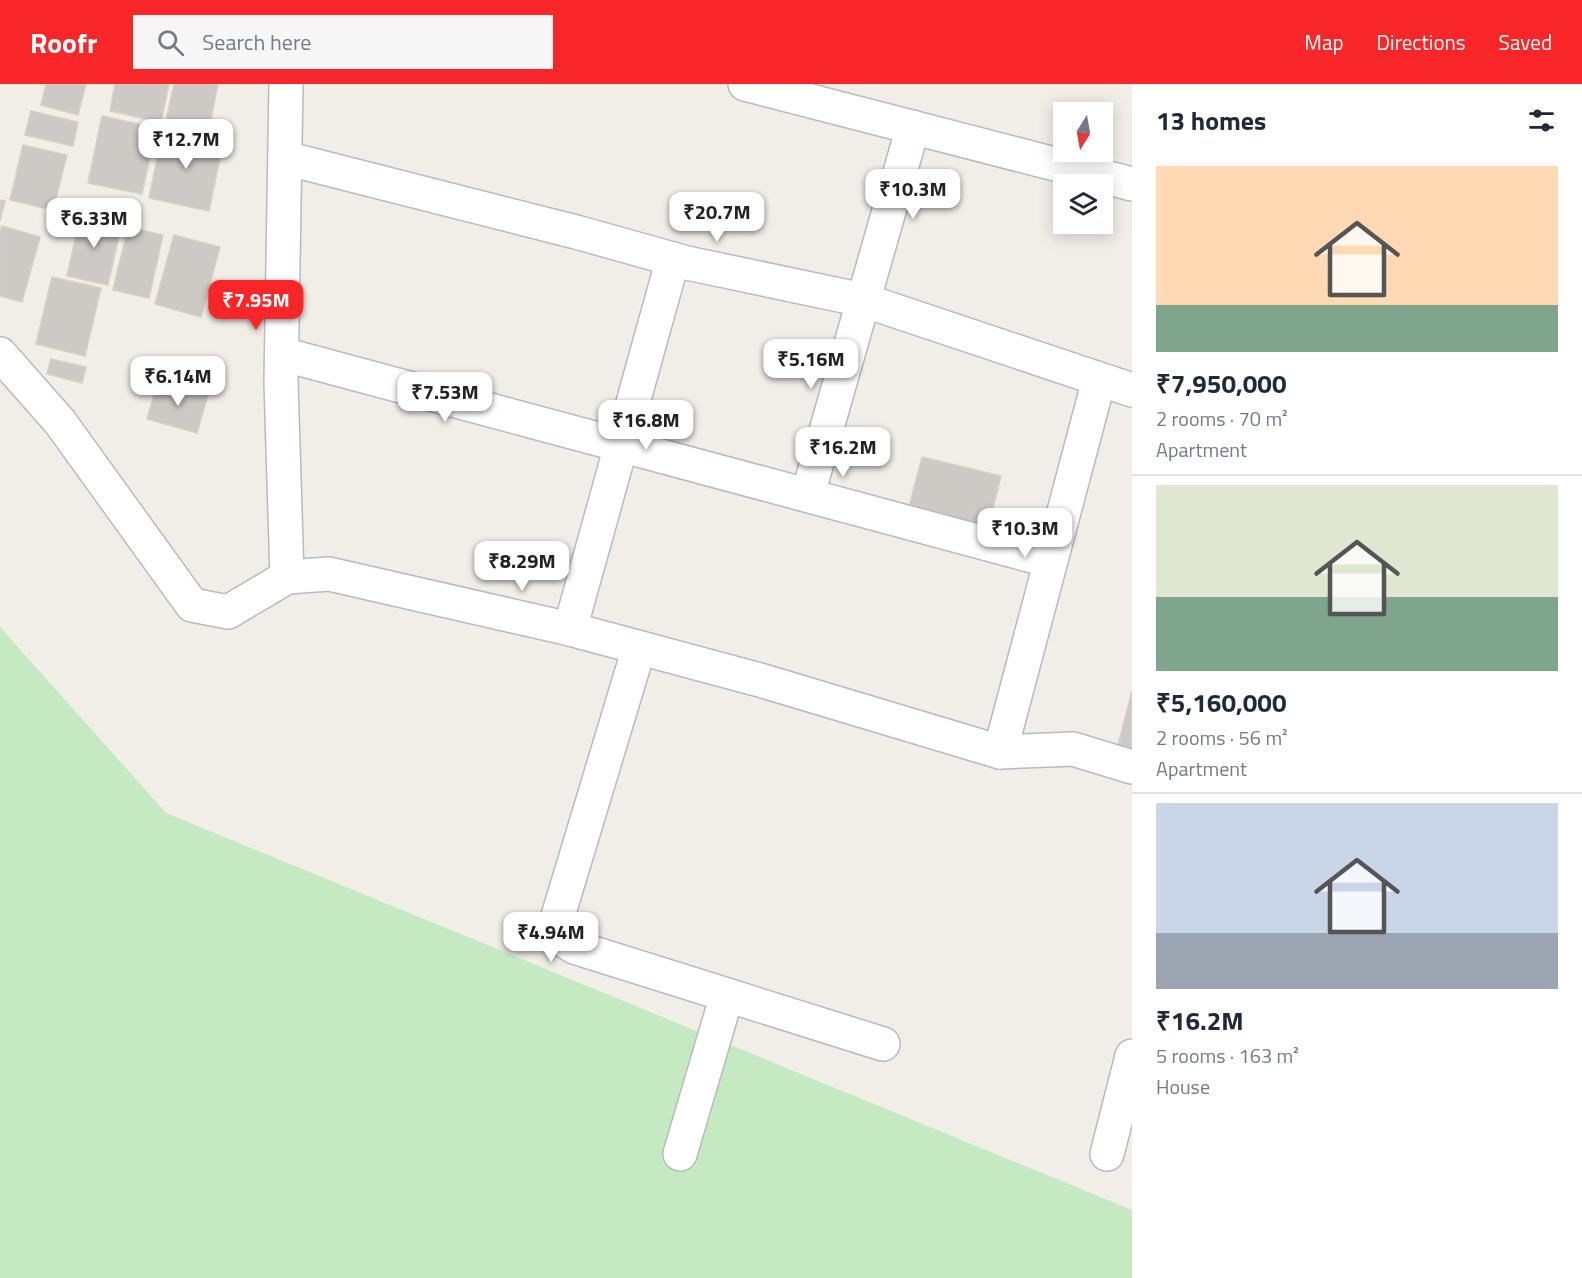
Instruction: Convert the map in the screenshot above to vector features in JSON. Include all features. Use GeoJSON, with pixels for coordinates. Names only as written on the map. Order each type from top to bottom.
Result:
{"type":"FeatureCollection","features":[{"type":"Feature","properties":{"kind":"street"},"geometry":{"type":"LineString","coordinates":[[286,84],[282,354],[287,577]]}},
{"type":"Feature","properties":{"kind":"street"},"geometry":{"type":"LineString","coordinates":[[750,85],[1132,184]]}},
{"type":"Feature","properties":{"kind":"street"},"geometry":{"type":"LineString","coordinates":[[808,494],[913,127]]}},
{"type":"Feature","properties":{"kind":"street"},"geometry":{"type":"LineString","coordinates":[[285,158],[674,259],[863,300],[1132,390]]}},
{"type":"Feature","properties":{"kind":"street"},"geometry":{"type":"LineString","coordinates":[[570,629],[674,259]]}},
{"type":"Feature","properties":{"kind":"street"},"geometry":{"type":"LineString","coordinates":[[0,354],[60,422],[192,605],[228,612],[287,577],[329,574],[570,629],[760,680],[999,752],[1073,748],[1132,767]]}},
{"type":"Feature","properties":{"kind":"street"},"geometry":{"type":"LineString","coordinates":[[282,354],[1051,561]]}},
{"type":"Feature","properties":{"kind":"street"},"geometry":{"type":"LineString","coordinates":[[999,752],[1099,380]]}},
{"type":"Feature","properties":{"kind":"street"},"geometry":{"type":"LineString","coordinates":[[639,648],[556,926],[563,941],[574,947],[883,1044]]}},
{"type":"Feature","properties":{"kind":"street"},"geometry":{"type":"LineString","coordinates":[[680,1154],[727,995]]}},
{"type":"Feature","properties":{"kind":"street"},"geometry":{"type":"LineString","coordinates":[[1107,1154],[1132,1056]]}},
{"type":"Feature","properties":{"kind":"green space"},"geometry":{"type":"Polygon","coordinates":[[[0,627],[166,813],[1132,1210],[1132,1278],[0,1278],[0,627]]]}},
{"type":"Feature","properties":{"kind":"building"},"geometry":{"type":"Polygon","coordinates":[[[46,84],[86,84],[78,115],[41,105],[46,84]]]}},
{"type":"Feature","properties":{"kind":"building"},"geometry":{"type":"Polygon","coordinates":[[[115,84],[169,84],[161,122],[110,111],[115,84]]]}},
{"type":"Feature","properties":{"kind":"building"},"geometry":{"type":"Polygon","coordinates":[[[174,84],[218,84],[208,134],[165,125],[174,84]]]}},
{"type":"Feature","properties":{"kind":"building"},"geometry":{"type":"Polygon","coordinates":[[[31,111],[78,122],[73,146],[25,135],[31,111]]]}},
{"type":"Feature","properties":{"kind":"building"},"geometry":{"type":"Polygon","coordinates":[[[102,116],[156,128],[142,194],[88,183],[102,116]]]}},
{"type":"Feature","properties":{"kind":"building"},"geometry":{"type":"Polygon","coordinates":[[[163,130],[223,143],[209,211],[149,198],[163,130]]]}},
{"type":"Feature","properties":{"kind":"building"},"geometry":{"type":"Polygon","coordinates":[[[23,145],[67,155],[53,210],[10,200],[23,145]]]}},
{"type":"Feature","properties":{"kind":"building"},"geometry":{"type":"Polygon","coordinates":[[[0,200],[5,201],[0,221],[0,200]]]}},
{"type":"Feature","properties":{"kind":"building"},"geometry":{"type":"Polygon","coordinates":[[[81,213],[122,222],[108,285],[67,276],[81,213]]]}},
{"type":"Feature","properties":{"kind":"building"},"geometry":{"type":"Polygon","coordinates":[[[2,226],[40,237],[22,302],[0,296],[2,226]]]}},
{"type":"Feature","properties":{"kind":"building"},"geometry":{"type":"Polygon","coordinates":[[[128,227],[163,235],[149,298],[113,290],[128,227]]]}},
{"type":"Feature","properties":{"kind":"building"},"geometry":{"type":"Polygon","coordinates":[[[174,235],[220,247],[201,317],[155,304],[174,235]]]}},
{"type":"Feature","properties":{"kind":"building"},"geometry":{"type":"Polygon","coordinates":[[[52,277],[101,288],[85,356],[36,344],[52,277]]]}},
{"type":"Feature","properties":{"kind":"building"},"geometry":{"type":"Polygon","coordinates":[[[51,359],[86,367],[82,383],[47,374],[51,359]]]}},
{"type":"Feature","properties":{"kind":"building"},"geometry":{"type":"Polygon","coordinates":[[[158,381],[208,395],[197,433],[147,419],[158,381]]]}},
{"type":"Feature","properties":{"kind":"building"},"geometry":{"type":"Polygon","coordinates":[[[922,457],[1001,476],[988,527],[909,507],[922,457]]]}},
{"type":"Feature","properties":{"kind":"building"},"geometry":{"type":"Polygon","coordinates":[[[1132,691],[1132,753],[1117,749],[1132,691]]]}}]}
